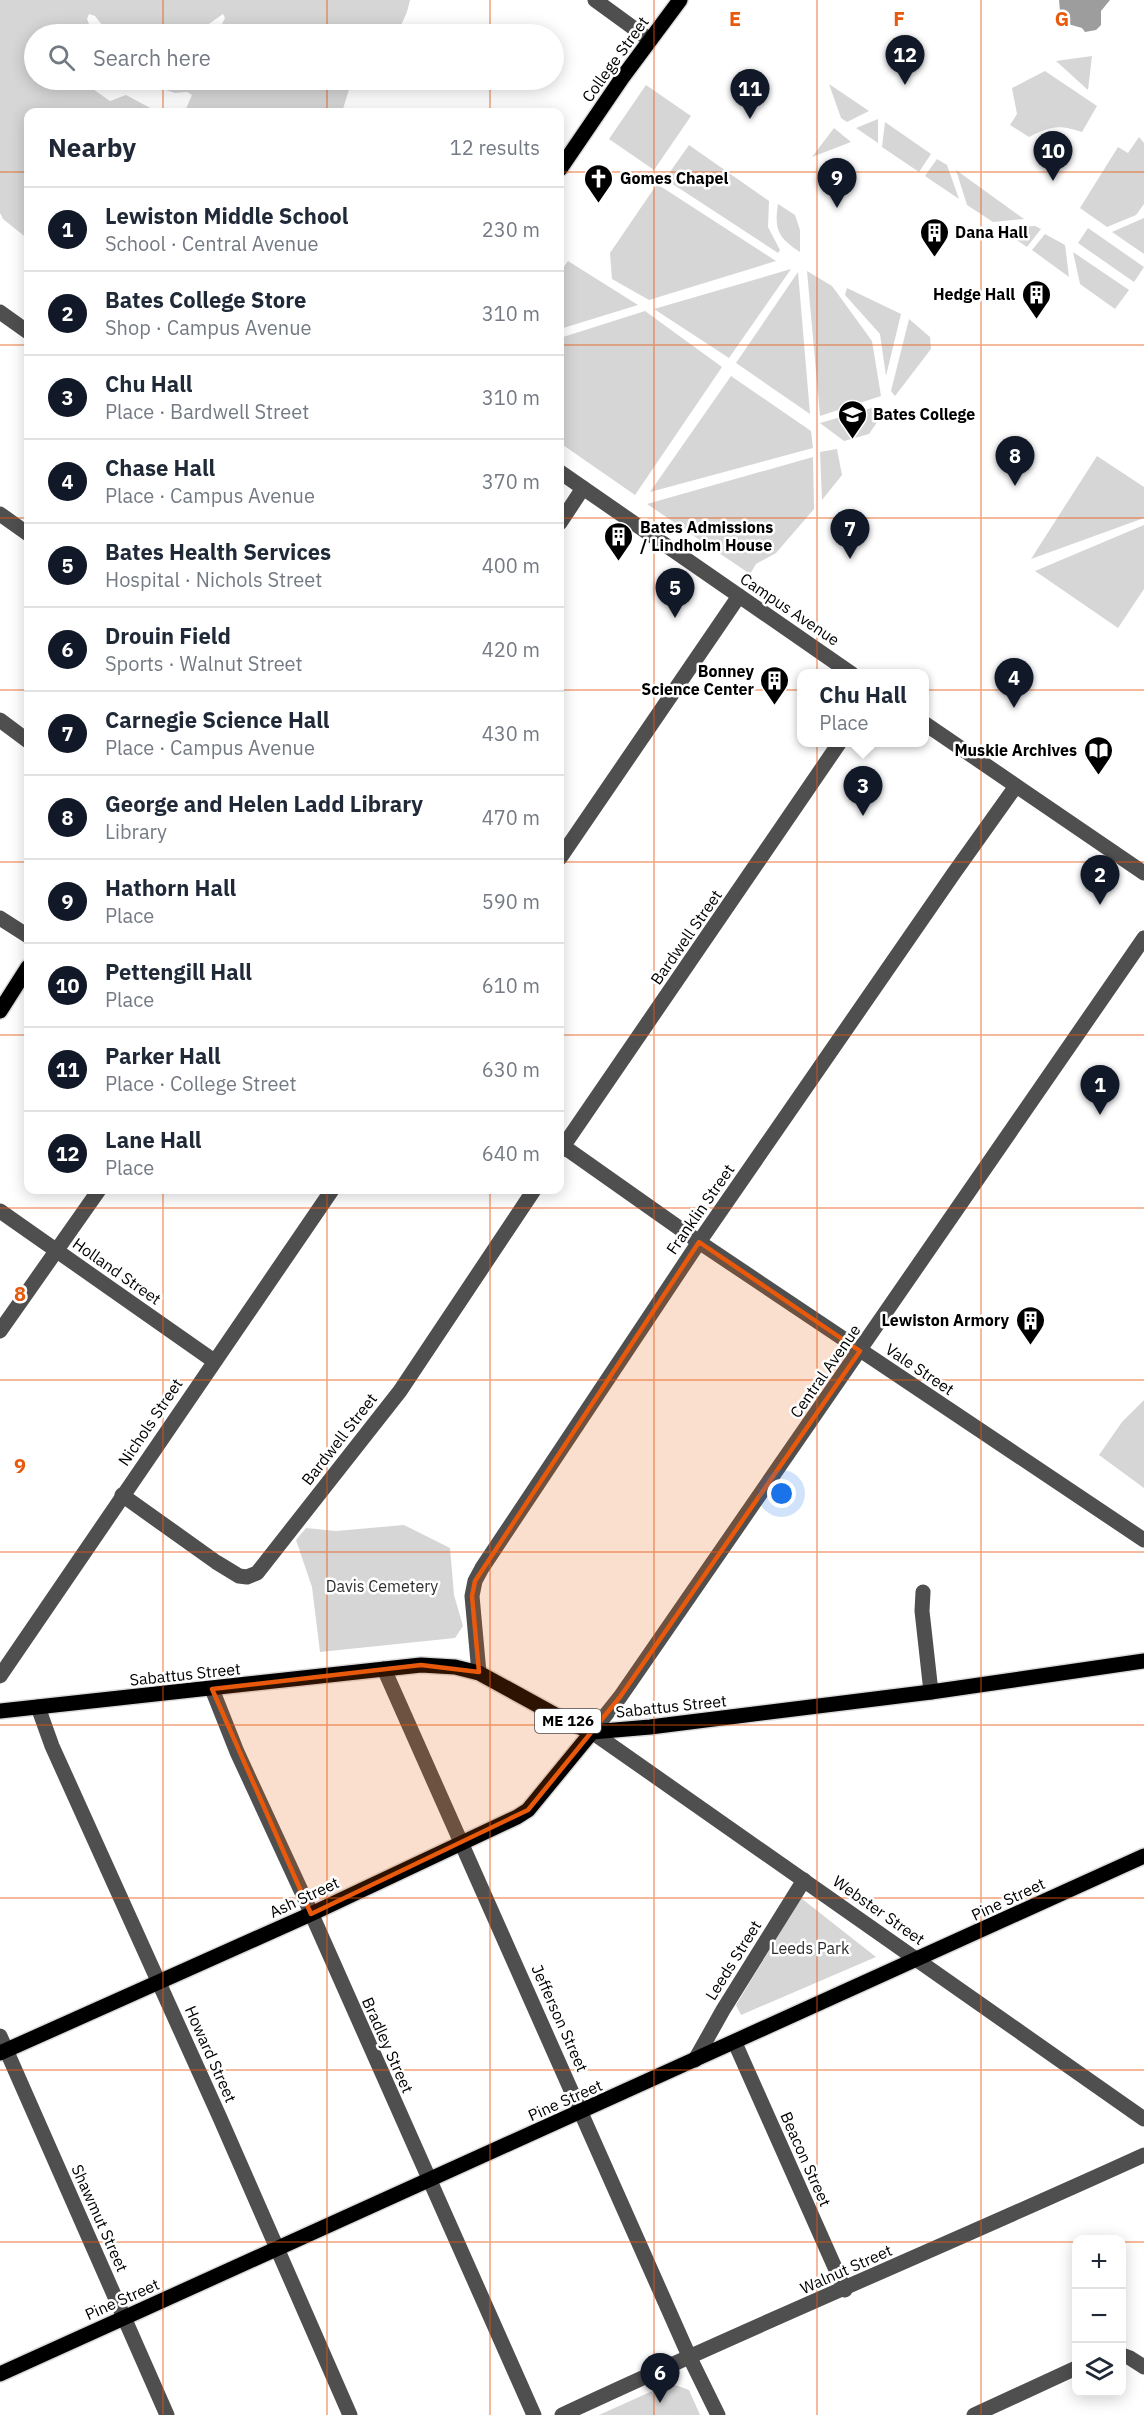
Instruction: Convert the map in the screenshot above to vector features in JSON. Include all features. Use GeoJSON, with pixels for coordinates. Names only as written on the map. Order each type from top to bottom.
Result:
{"type":"FeatureCollection","features":[{"type":"Feature","properties":{"kind":"main road","name":"College Street"},"geometry":{"type":"LineString","coordinates":[[564,163],[680,0]]}},
{"type":"Feature","properties":{"kind":"main road"},"geometry":{"type":"LineString","coordinates":[[0,1011],[24,973]]}},
{"type":"Feature","properties":{"kind":"main road","name":"Sabattus Street"},"geometry":{"type":"LineString","coordinates":[[0,1711],[421,1665],[455,1666],[479,1673],[572,1724],[592,1732],[650,1728],[931,1692],[1144,1661]]}},
{"type":"Feature","properties":{"kind":"main road","name":"Ash Street"},"geometry":{"type":"LineString","coordinates":[[3,2052],[311,1914],[518,1817],[528,1810],[592,1732]]}},
{"type":"Feature","properties":{"kind":"main road","name":"Pine Street"},"geometry":{"type":"LineString","coordinates":[[0,2374],[1144,1856]]}},
{"type":"Feature","properties":{"kind":"street"},"geometry":{"type":"LineString","coordinates":[[595,0],[650,40]]}},
{"type":"Feature","properties":{"kind":"street"},"geometry":{"type":"LineString","coordinates":[[0,312],[24,329]]}},
{"type":"Feature","properties":{"kind":"street","name":"Campus Avenue"},"geometry":{"type":"LineString","coordinates":[[564,475],[845,669]]}},
{"type":"Feature","properties":{"kind":"street"},"geometry":{"type":"LineString","coordinates":[[564,517],[583,488]]}},
{"type":"Feature","properties":{"kind":"street"},"geometry":{"type":"LineString","coordinates":[[0,514],[24,531]]}},
{"type":"Feature","properties":{"kind":"street"},"geometry":{"type":"LineString","coordinates":[[564,852],[740,596]]}},
{"type":"Feature","properties":{"kind":"street"},"geometry":{"type":"LineString","coordinates":[[0,720],[24,738]]}},
{"type":"Feature","properties":{"kind":"street"},"geometry":{"type":"LineString","coordinates":[[929,726],[1144,873]]}},
{"type":"Feature","properties":{"kind":"street","name":"Bardwell Street"},"geometry":{"type":"LineString","coordinates":[[564,1141],[837,747]]}},
{"type":"Feature","properties":{"kind":"street","name":"Franklin Street"},"geometry":{"type":"LineString","coordinates":[[479,1673],[472,1596],[475,1581],[699,1242],[1016,786]]}},
{"type":"Feature","properties":{"kind":"street"},"geometry":{"type":"LineString","coordinates":[[0,918],[24,933]]}},
{"type":"Feature","properties":{"kind":"street","name":"Central Avenue"},"geometry":{"type":"LineString","coordinates":[[592,1732],[620,1697],[1144,938]]}},
{"type":"Feature","properties":{"kind":"street","name":"Vale Street"},"geometry":{"type":"LineString","coordinates":[[564,1150],[1144,1540]]}},
{"type":"Feature","properties":{"kind":"street"},"geometry":{"type":"LineString","coordinates":[[0,1331],[96,1194]]}},
{"type":"Feature","properties":{"kind":"street","name":"Nichols Street"},"geometry":{"type":"LineString","coordinates":[[0,1676],[329,1194]]}},
{"type":"Feature","properties":{"kind":"street","name":"Bardwell Street"},"geometry":{"type":"LineString","coordinates":[[122,1495],[216,1563],[239,1576],[247,1577],[257,1573],[400,1391],[531,1194]]}},
{"type":"Feature","properties":{"kind":"street","name":"Holland Street"},"geometry":{"type":"LineString","coordinates":[[0,1211],[214,1361]]}},
{"type":"Feature","properties":{"kind":"street"},"geometry":{"type":"LineString","coordinates":[[923,1592],[922,1611],[931,1692]]}},
{"type":"Feature","properties":{"kind":"street","name":"Jefferson Street"},"geometry":{"type":"LineString","coordinates":[[384,1669],[689,2356],[718,2415]]}},
{"type":"Feature","properties":{"kind":"street","name":"Bradley Street"},"geometry":{"type":"LineString","coordinates":[[212,1689],[237,1752],[534,2415]]}},
{"type":"Feature","properties":{"kind":"street","name":"Howard Street"},"geometry":{"type":"LineString","coordinates":[[38,1707],[52,1746],[350,2415]]}},
{"type":"Feature","properties":{"kind":"street","name":"Webster Street"},"geometry":{"type":"LineString","coordinates":[[592,1732],[1144,2119]]}},
{"type":"Feature","properties":{"kind":"street","name":"Leeds Street"},"geometry":{"type":"LineString","coordinates":[[695,2060],[723,2010],[804,1880]]}},
{"type":"Feature","properties":{"kind":"street","name":"Shawmut Street"},"geometry":{"type":"LineString","coordinates":[[0,2036],[3,2052],[167,2415]]}},
{"type":"Feature","properties":{"kind":"street","name":"Beacon Street"},"geometry":{"type":"LineString","coordinates":[[735,2043],[845,2289]]}},
{"type":"Feature","properties":{"kind":"street","name":"Walnut Street"},"geometry":{"type":"LineString","coordinates":[[562,2415],[689,2356],[1144,2155]]}},
{"type":"Feature","properties":{"kind":"street"},"geometry":{"type":"LineString","coordinates":[[1126,2356],[1144,2367]]}},
{"type":"Feature","properties":{"kind":"street"},"geometry":{"type":"LineString","coordinates":[[974,2415],[1072,2370]]}},
{"type":"Feature","properties":{"kind":"highlighted area"},"geometry":{"type":"Polygon","coordinates":[[[699,1242],[860,1351],[620,1697],[528,1810],[311,1914],[212,1689],[421,1665],[479,1672],[472,1596],[475,1581],[699,1242]]]}},
{"type":"Feature","properties":{"kind":"green space"},"geometry":{"type":"Polygon","coordinates":[[[0,0],[410,0],[402,24],[222,24],[225,18],[223,14],[209,24],[101,24],[95,16],[89,14],[87,19],[89,24],[24,24],[24,90],[94,90],[110,101],[126,95],[150,108],[24,108],[24,236],[3,219],[0,213],[0,0]]]}},
{"type":"Feature","properties":{"kind":"green space"},"geometry":{"type":"Polygon","coordinates":[[[1092,56],[1088,90],[1056,61],[1092,56]]]}},
{"type":"Feature","properties":{"kind":"green space"},"geometry":{"type":"Polygon","coordinates":[[[1045,71],[1097,106],[1082,132],[1055,127],[1029,137],[1010,125],[1017,114],[1012,88],[1045,71]]]}},
{"type":"Feature","properties":{"kind":"green space"},"geometry":{"type":"Polygon","coordinates":[[[829,84],[869,111],[847,122],[841,118],[829,84]]]}},
{"type":"Feature","properties":{"kind":"green space"},"geometry":{"type":"Polygon","coordinates":[[[646,85],[691,116],[654,170],[609,139],[646,85]]]}},
{"type":"Feature","properties":{"kind":"green space"},"geometry":{"type":"Polygon","coordinates":[[[166,90],[349,90],[343,108],[186,108],[192,95],[187,92],[175,93],[166,90]]]}},
{"type":"Feature","properties":{"kind":"green space"},"geometry":{"type":"Polygon","coordinates":[[[878,119],[878,143],[856,128],[878,119]]]}},
{"type":"Feature","properties":{"kind":"green space"},"geometry":{"type":"Polygon","coordinates":[[[885,122],[931,154],[919,172],[882,147],[885,122]]]}},
{"type":"Feature","properties":{"kind":"green space"},"geometry":{"type":"Polygon","coordinates":[[[834,128],[851,142],[812,157],[834,128]]]}},
{"type":"Feature","properties":{"kind":"green space"},"geometry":{"type":"Polygon","coordinates":[[[1139,137],[1144,143],[1144,204],[1136,215],[1107,227],[1080,208],[1118,147],[1128,153],[1139,137]]]}},
{"type":"Feature","properties":{"kind":"green space"},"geometry":{"type":"Polygon","coordinates":[[[689,145],[769,201],[768,227],[780,250],[778,253],[665,179],[689,145]]]}},
{"type":"Feature","properties":{"kind":"green space"},"geometry":{"type":"Polygon","coordinates":[[[937,159],[947,165],[959,199],[925,176],[937,159]]]}},
{"type":"Feature","properties":{"kind":"green space"},"geometry":{"type":"Polygon","coordinates":[[[956,170],[1024,219],[993,222],[967,205],[956,170]]]}},
{"type":"Feature","properties":{"kind":"green space"},"geometry":{"type":"Polygon","coordinates":[[[657,184],[776,261],[649,300],[612,279],[610,253],[657,184]]]}},
{"type":"Feature","properties":{"kind":"green space"},"geometry":{"type":"Polygon","coordinates":[[[778,204],[795,215],[800,230],[800,252],[779,232],[778,204]]]}},
{"type":"Feature","properties":{"kind":"green space"},"geometry":{"type":"Polygon","coordinates":[[[1144,218],[1144,254],[1112,232],[1144,218]]]}},
{"type":"Feature","properties":{"kind":"green space"},"geometry":{"type":"Polygon","coordinates":[[[1035,226],[1041,229],[1027,247],[999,228],[1035,226]]]}},
{"type":"Feature","properties":{"kind":"green space"},"geometry":{"type":"Polygon","coordinates":[[[1088,228],[1144,267],[1134,282],[1078,243],[1088,228]]]}},
{"type":"Feature","properties":{"kind":"green space"},"geometry":{"type":"Polygon","coordinates":[[[1045,234],[1065,245],[1069,277],[1032,250],[1045,234]]]}},
{"type":"Feature","properties":{"kind":"green space"},"geometry":{"type":"Polygon","coordinates":[[[1073,252],[1129,290],[1115,309],[1080,284],[1073,252]]]}},
{"type":"Feature","properties":{"kind":"green space"},"geometry":{"type":"Polygon","coordinates":[[[568,261],[638,305],[564,328],[564,266],[568,261]]]}},
{"type":"Feature","properties":{"kind":"green space"},"geometry":{"type":"Polygon","coordinates":[[[791,269],[729,358],[654,309],[791,269]]]}},
{"type":"Feature","properties":{"kind":"green space"},"geometry":{"type":"Polygon","coordinates":[[[807,271],[832,286],[872,341],[881,396],[820,416],[807,271]]]}},
{"type":"Feature","properties":{"kind":"green space"},"geometry":{"type":"Polygon","coordinates":[[[798,272],[810,414],[736,363],[798,272]]]}},
{"type":"Feature","properties":{"kind":"green space"},"geometry":{"type":"Polygon","coordinates":[[[847,288],[901,314],[886,376],[880,334],[845,295],[847,288]]]}},
{"type":"Feature","properties":{"kind":"green space"},"geometry":{"type":"Polygon","coordinates":[[[645,311],[722,367],[635,495],[564,446],[564,337],[645,311]]]}},
{"type":"Feature","properties":{"kind":"green space"},"geometry":{"type":"Polygon","coordinates":[[[909,319],[930,337],[931,349],[895,396],[891,391],[909,319]]]}},
{"type":"Feature","properties":{"kind":"green space"},"geometry":{"type":"Polygon","coordinates":[[[731,376],[811,431],[813,448],[650,492],[731,376]]]}},
{"type":"Feature","properties":{"kind":"green space"},"geometry":{"type":"Polygon","coordinates":[[[875,407],[880,418],[869,434],[844,441],[820,423],[875,407]]]}},
{"type":"Feature","properties":{"kind":"green space"},"geometry":{"type":"Polygon","coordinates":[[[837,449],[842,475],[822,500],[820,452],[837,449]]]}},
{"type":"Feature","properties":{"kind":"green space"},"geometry":{"type":"Polygon","coordinates":[[[1097,456],[1144,487],[1144,518],[1031,559],[1097,456]]]}},
{"type":"Feature","properties":{"kind":"green space"},"geometry":{"type":"Polygon","coordinates":[[[813,457],[814,509],[776,553],[756,564],[750,574],[647,504],[813,457]]]}},
{"type":"Feature","properties":{"kind":"green space"},"geometry":{"type":"Polygon","coordinates":[[[1144,525],[1144,589],[1118,628],[1035,571],[1144,525]]]}},
{"type":"Feature","properties":{"kind":"green space"},"geometry":{"type":"Polygon","coordinates":[[[1144,1400],[1144,1488],[1099,1455],[1122,1422],[1144,1400]]]}},
{"type":"Feature","properties":{"kind":"green space","name":"Davis Cemetery"},"geometry":{"type":"Polygon","coordinates":[[[404,1525],[450,1548],[454,1595],[463,1626],[455,1638],[320,1652],[312,1587],[296,1540],[306,1528],[336,1531],[404,1525]]]}},
{"type":"Feature","properties":{"kind":"green space","name":"Leeds Park"},"geometry":{"type":"Polygon","coordinates":[[[801,1898],[876,1957],[741,2015],[736,2005],[801,1898]]]}},
{"type":"Feature","properties":{"kind":"green space"},"geometry":{"type":"Polygon","coordinates":[[[670,2383],[689,2390],[700,2415],[599,2415],[670,2383]]]}},
{"type":"Feature","properties":{"kind":"shaded area"},"geometry":{"type":"Polygon","coordinates":[[[1059,0],[1110,0],[1101,11],[1101,25],[1096,30],[1085,32],[1082,28],[1061,22],[1059,0]]]}},
{"type":"Feature","properties":{"kind":"place","name":"Lane Hall"},"geometry":{"type":"Point","coordinates":[905,85]}},
{"type":"Feature","properties":{"kind":"place","name":"Parker Hall"},"geometry":{"type":"Point","coordinates":[750,119]}},
{"type":"Feature","properties":{"kind":"place","name":"Pettengill Hall"},"geometry":{"type":"Point","coordinates":[1053,181]}},
{"type":"Feature","properties":{"kind":"place","name":"Gomes Chapel"},"geometry":{"type":"Point","coordinates":[599,204]}},
{"type":"Feature","properties":{"kind":"place","name":"Hathorn Hall"},"geometry":{"type":"Point","coordinates":[837,208]}},
{"type":"Feature","properties":{"kind":"place","name":"Dana Hall"},"geometry":{"type":"Point","coordinates":[934,258]}},
{"type":"Feature","properties":{"kind":"place","name":"Hedge Hall"},"geometry":{"type":"Point","coordinates":[1036,320]}},
{"type":"Feature","properties":{"kind":"place","name":"Bates College"},"geometry":{"type":"Point","coordinates":[852,440]}},
{"type":"Feature","properties":{"kind":"place","name":"George and Helen Ladd Library"},"geometry":{"type":"Point","coordinates":[1015,486]}},
{"type":"Feature","properties":{"kind":"place","name":"Carnegie Science Hall"},"geometry":{"type":"Point","coordinates":[850,559]}},
{"type":"Feature","properties":{"kind":"place","name":"Bates Admissions / Lindholm House"},"geometry":{"type":"Point","coordinates":[619,562]}},
{"type":"Feature","properties":{"kind":"place","name":"Bates Health Services"},"geometry":{"type":"Point","coordinates":[675,618]}},
{"type":"Feature","properties":{"kind":"place","name":"Bonney Science Center"},"geometry":{"type":"Point","coordinates":[775,706]}},
{"type":"Feature","properties":{"kind":"place","name":"Chase Hall"},"geometry":{"type":"Point","coordinates":[1014,708]}},
{"type":"Feature","properties":{"kind":"place","name":"Muskie Archives"},"geometry":{"type":"Point","coordinates":[1098,776]}},
{"type":"Feature","properties":{"kind":"place","name":"Chu Hall"},"geometry":{"type":"Point","coordinates":[863,816]}},
{"type":"Feature","properties":{"kind":"place","name":"Bates College Store"},"geometry":{"type":"Point","coordinates":[1100,905]}},
{"type":"Feature","properties":{"kind":"place","name":"Lewiston Middle School"},"geometry":{"type":"Point","coordinates":[1100,1115]}},
{"type":"Feature","properties":{"kind":"place","name":"Lewiston Armory"},"geometry":{"type":"Point","coordinates":[1030,1346]}},
{"type":"Feature","properties":{"kind":"place","name":"Drouin Field"},"geometry":{"type":"Point","coordinates":[660,2403]}}]}
